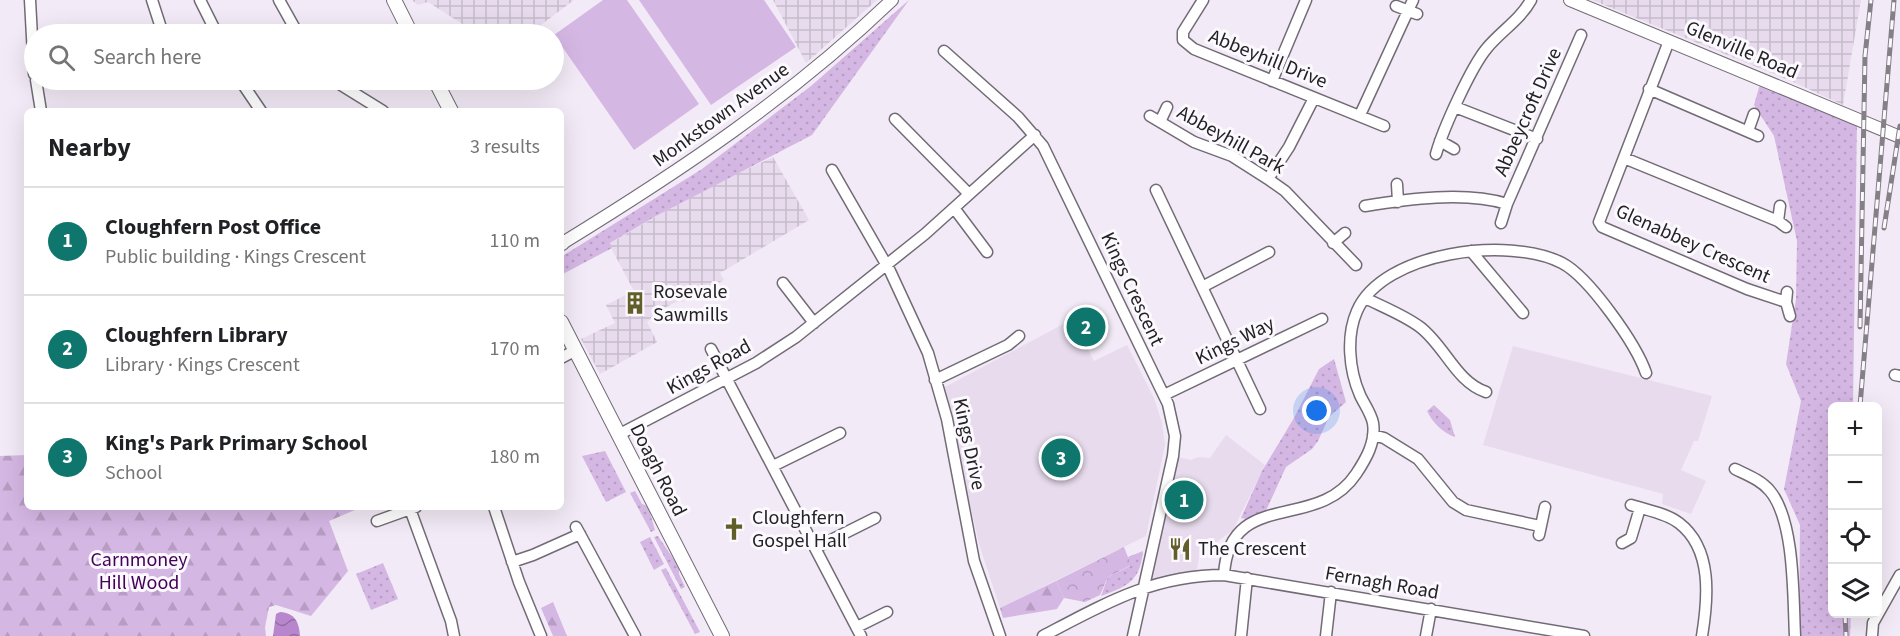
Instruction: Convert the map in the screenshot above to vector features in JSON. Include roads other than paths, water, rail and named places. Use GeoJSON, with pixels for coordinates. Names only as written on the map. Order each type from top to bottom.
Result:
{"type":"FeatureCollection","features":[{"type":"Feature","properties":{"kind":"main road"},"geometry":{"type":"LineString","coordinates":[[394,0],[406,24]]}},
{"type":"Feature","properties":{"kind":"main road"},"geometry":{"type":"LineString","coordinates":[[440,90],[449,108]]}},
{"type":"Feature","properties":{"kind":"main road","name":"Doagh Road"},"geometry":{"type":"LineString","coordinates":[[564,328],[722,636]]}},
{"type":"Feature","properties":{"kind":"street"},"geometry":{"type":"LineString","coordinates":[[30,0],[31,24]]}},
{"type":"Feature","properties":{"kind":"street"},"geometry":{"type":"LineString","coordinates":[[152,0],[160,24]]}},
{"type":"Feature","properties":{"kind":"street"},"geometry":{"type":"LineString","coordinates":[[200,0],[212,24]]}},
{"type":"Feature","properties":{"kind":"street"},"geometry":{"type":"LineString","coordinates":[[279,0],[292,24]]}},
{"type":"Feature","properties":{"kind":"street","name":"Monkstown Avenue"},"geometry":{"type":"LineString","coordinates":[[564,241],[648,192],[729,136],[805,78],[892,0]]}},
{"type":"Feature","properties":{"kind":"street","name":"Abbeyhill Drive"},"geometry":{"type":"LineString","coordinates":[[1203,0],[1183,32],[1183,40],[1194,49],[1384,126]]}},
{"type":"Feature","properties":{"kind":"street"},"geometry":{"type":"LineString","coordinates":[[1272,81],[1306,0]]}},
{"type":"Feature","properties":{"kind":"street"},"geometry":{"type":"LineString","coordinates":[[1360,115],[1412,13],[1413,0]]}},
{"type":"Feature","properties":{"kind":"street"},"geometry":{"type":"LineString","coordinates":[[1436,154],[1455,107],[1483,52],[1498,35],[1516,22],[1531,0]]}},
{"type":"Feature","properties":{"kind":"street","name":"Glenville Road"},"geometry":{"type":"LineString","coordinates":[[1570,0],[1900,137]]}},
{"type":"Feature","properties":{"kind":"street"},"geometry":{"type":"LineString","coordinates":[[1396,6],[1412,13]]}},
{"type":"Feature","properties":{"kind":"street","name":"Abbeycroft Drive"},"geometry":{"type":"LineString","coordinates":[[1501,223],[1507,204],[1537,140],[1581,35]]}},
{"type":"Feature","properties":{"kind":"street","name":"Glenabbey Crescent"},"geometry":{"type":"LineString","coordinates":[[1669,41],[1599,222],[1602,227],[1747,289],[1786,297],[1791,316]]}},
{"type":"Feature","properties":{"kind":"street","name":"Kings Crescent"},"geometry":{"type":"LineString","coordinates":[[944,51],[1018,117],[1035,135],[1049,156],[1164,395],[1172,417],[1175,444],[1133,636]]}},
{"type":"Feature","properties":{"kind":"street"},"geometry":{"type":"LineString","coordinates":[[1649,89],[1753,134],[1754,114]]}},
{"type":"Feature","properties":{"kind":"street"},"geometry":{"type":"LineString","coordinates":[[38,90],[41,108]]}},
{"type":"Feature","properties":{"kind":"street"},"geometry":{"type":"LineString","coordinates":[[247,90],[259,108]]}},
{"type":"Feature","properties":{"kind":"street"},"geometry":{"type":"LineString","coordinates":[[349,90],[378,108]]}},
{"type":"Feature","properties":{"kind":"street"},"geometry":{"type":"LineString","coordinates":[[1268,179],[1289,147],[1314,98]]}},
{"type":"Feature","properties":{"kind":"street","name":"Abbeyhill Park"},"geometry":{"type":"LineString","coordinates":[[1160,122],[1167,107]]}},
{"type":"Feature","properties":{"kind":"street"},"geometry":{"type":"LineString","coordinates":[[1455,107],[1537,140]]}},
{"type":"Feature","properties":{"kind":"street","name":"Abbeyhill Park"},"geometry":{"type":"LineString","coordinates":[[1150,116],[1194,142],[1232,156],[1268,179],[1292,198],[1356,265]]}},
{"type":"Feature","properties":{"kind":"street"},"geometry":{"type":"LineString","coordinates":[[895,119],[969,194]]}},
{"type":"Feature","properties":{"kind":"street","name":"Kings Road"},"geometry":{"type":"LineString","coordinates":[[618,435],[756,363],[814,323],[887,265],[1035,135]]}},
{"type":"Feature","properties":{"kind":"street"},"geometry":{"type":"LineString","coordinates":[[1440,141],[1454,149]]}},
{"type":"Feature","properties":{"kind":"street"},"geometry":{"type":"LineString","coordinates":[[1624,158],[1782,224],[1780,206]]}},
{"type":"Feature","properties":{"kind":"street"},"geometry":{"type":"LineString","coordinates":[[832,170],[887,265]]}},
{"type":"Feature","properties":{"kind":"street"},"geometry":{"type":"LineString","coordinates":[[1397,184],[1398,202]]}},
{"type":"Feature","properties":{"kind":"street"},"geometry":{"type":"LineString","coordinates":[[1156,190],[1260,409]]}},
{"type":"Feature","properties":{"kind":"street","name":"Abbeycroft Drive"},"geometry":{"type":"LineString","coordinates":[[1365,206],[1486,197],[1507,204]]}},
{"type":"Feature","properties":{"kind":"street"},"geometry":{"type":"LineString","coordinates":[[954,208],[987,252]]}},
{"type":"Feature","properties":{"kind":"street"},"geometry":{"type":"LineString","coordinates":[[1333,243],[1345,233]]}},
{"type":"Feature","properties":{"kind":"street"},"geometry":{"type":"LineString","coordinates":[[1224,574],[1228,551],[1245,525],[1261,517],[1323,503],[1342,492],[1365,459],[1373,435],[1373,423],[1353,377],[1350,351],[1353,323],[1365,298],[1377,285],[1408,268],[1437,256],[1510,249],[1536,252],[1568,266],[1594,292],[1641,358],[1646,373]]}},
{"type":"Feature","properties":{"kind":"street"},"geometry":{"type":"LineString","coordinates":[[1472,251],[1523,314]]}},
{"type":"Feature","properties":{"kind":"street"},"geometry":{"type":"LineString","coordinates":[[1202,287],[1269,252]]}},
{"type":"Feature","properties":{"kind":"street","name":"Kings Drive"},"geometry":{"type":"LineString","coordinates":[[887,265],[928,353],[947,418],[968,538],[1000,636]]}},
{"type":"Feature","properties":{"kind":"street"},"geometry":{"type":"LineString","coordinates":[[783,283],[814,323]]}},
{"type":"Feature","properties":{"kind":"street"},"geometry":{"type":"LineString","coordinates":[[1365,298],[1419,326],[1435,341],[1468,383],[1486,392]]}},
{"type":"Feature","properties":{"kind":"street","name":"Kings Way"},"geometry":{"type":"LineString","coordinates":[[1164,395],[1322,319]]}},
{"type":"Feature","properties":{"kind":"street"},"geometry":{"type":"LineString","coordinates":[[935,380],[1008,345],[1019,336]]}},
{"type":"Feature","properties":{"kind":"street"},"geometry":{"type":"LineString","coordinates":[[711,349],[859,631],[887,612]]}},
{"type":"Feature","properties":{"kind":"street"},"geometry":{"type":"LineString","coordinates":[[564,356],[576,350]]}},
{"type":"Feature","properties":{"kind":"street"},"geometry":{"type":"LineString","coordinates":[[773,466],[840,433]]}},
{"type":"Feature","properties":{"kind":"street"},"geometry":{"type":"LineString","coordinates":[[1373,435],[1384,438],[1418,459],[1453,502],[1466,510],[1540,530],[1545,507]]}},
{"type":"Feature","properties":{"kind":"street"},"geometry":{"type":"LineString","coordinates":[[1735,470],[1762,482],[1780,505],[1790,562],[1795,636]]}},
{"type":"Feature","properties":{"kind":"street"},"geometry":{"type":"LineString","coordinates":[[1622,543],[1631,538],[1635,506],[1678,522],[1691,535],[1700,552],[1707,602],[1702,636]]}},
{"type":"Feature","properties":{"kind":"street"},"geometry":{"type":"LineString","coordinates":[[377,521],[408,510]]}},
{"type":"Feature","properties":{"kind":"street"},"geometry":{"type":"LineString","coordinates":[[415,510],[454,636]]}},
{"type":"Feature","properties":{"kind":"street"},"geometry":{"type":"LineString","coordinates":[[495,510],[512,562],[541,636]]}},
{"type":"Feature","properties":{"kind":"street"},"geometry":{"type":"LineString","coordinates":[[814,548],[875,518]]}},
{"type":"Feature","properties":{"kind":"street"},"geometry":{"type":"LineString","coordinates":[[512,562],[533,555],[578,530],[635,636]]}},
{"type":"Feature","properties":{"kind":"street","name":"Fernagh Road"},"geometry":{"type":"LineString","coordinates":[[1043,636],[1144,586],[1197,574],[1224,574],[1431,609],[1518,630],[1584,636]]}},
{"type":"Feature","properties":{"kind":"street"},"geometry":{"type":"LineString","coordinates":[[1872,636],[1873,623],[1900,575]]}},
{"type":"Feature","properties":{"kind":"street"},"geometry":{"type":"LineString","coordinates":[[1241,636],[1248,578]]}},
{"type":"Feature","properties":{"kind":"street"},"geometry":{"type":"LineString","coordinates":[[1326,636],[1331,592]]}},
{"type":"Feature","properties":{"kind":"street"},"geometry":{"type":"LineString","coordinates":[[1426,636],[1431,609]]}},
{"type":"Feature","properties":{"kind":"water"},"geometry":{"type":"Polygon","coordinates":[[[280,612],[293,616],[299,626],[300,636],[273,636],[276,614],[280,612]]]}},
{"type":"Feature","properties":{"kind":"railway"},"geometry":{"type":"LineString","coordinates":[[1860,327],[1865,56],[1871,0]]}},
{"type":"Feature","properties":{"kind":"railway"},"geometry":{"type":"LineString","coordinates":[[1860,402],[1894,0]]}},
{"type":"Feature","properties":{"kind":"railway"},"geometry":{"type":"LineString","coordinates":[[1884,228],[1900,126]]}},
{"type":"Feature","properties":{"kind":"railway"},"geometry":{"type":"LineString","coordinates":[[1845,618],[1846,636]]}},
{"type":"Feature","properties":{"kind":"place","name":"Rosevale Sawmills"},"geometry":{"type":"Point","coordinates":[635,303]}},
{"type":"Feature","properties":{"kind":"place","name":"Cloughfern Library"},"geometry":{"type":"Point","coordinates":[1086,327]}},
{"type":"Feature","properties":{"kind":"place","name":"King's Park Primary School"},"geometry":{"type":"Point","coordinates":[1061,458]}},
{"type":"Feature","properties":{"kind":"place","name":"Cloughfern Post Office"},"geometry":{"type":"Point","coordinates":[1184,500]}},
{"type":"Feature","properties":{"kind":"place","name":"Cloughfern Gospel Hall"},"geometry":{"type":"Point","coordinates":[734,529]}},
{"type":"Feature","properties":{"kind":"place","name":"The Crescent"},"geometry":{"type":"Point","coordinates":[1180,549]}},
{"type":"Feature","properties":{"kind":"park label","name":"Carnmoney Hill Wood"},"geometry":{"type":"Point","coordinates":[139,572]}}]}
